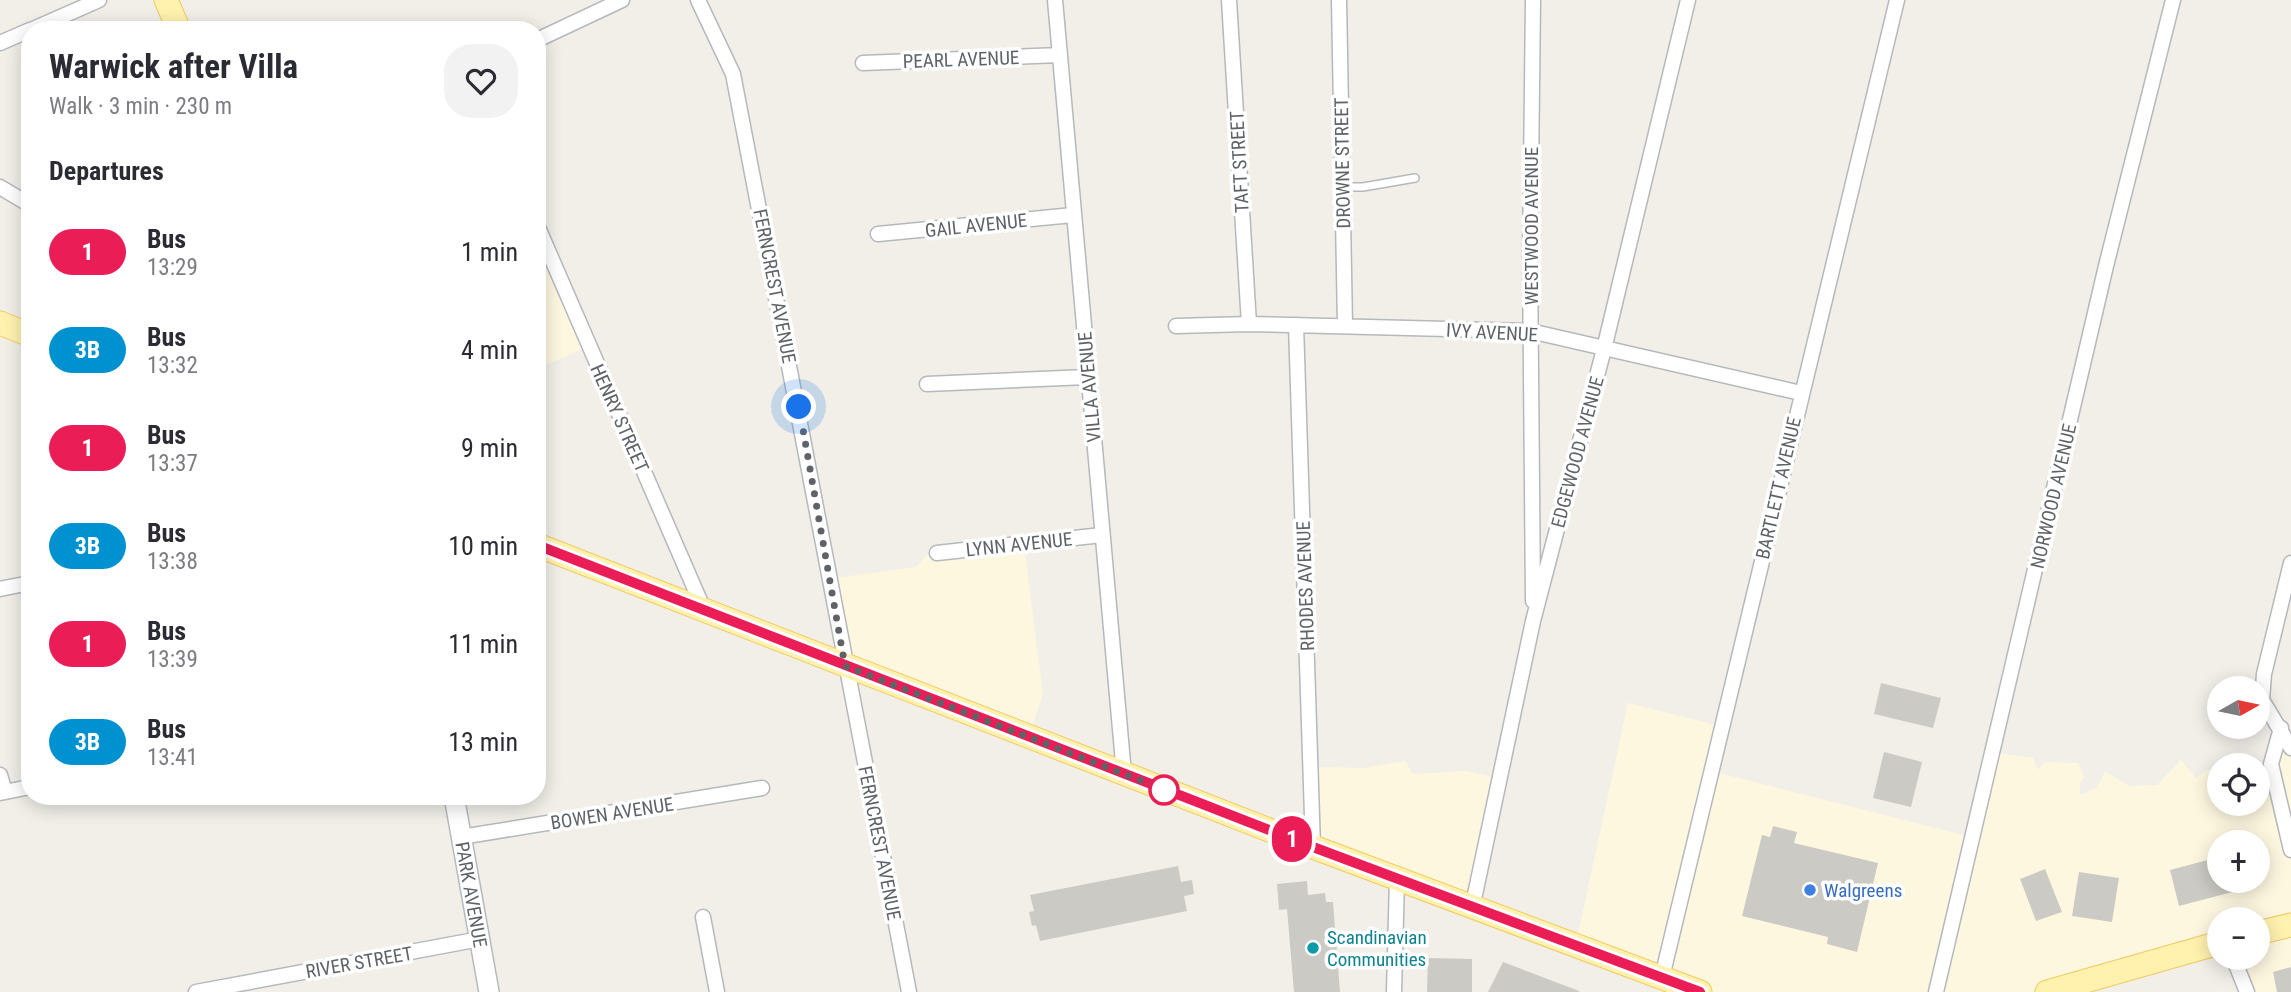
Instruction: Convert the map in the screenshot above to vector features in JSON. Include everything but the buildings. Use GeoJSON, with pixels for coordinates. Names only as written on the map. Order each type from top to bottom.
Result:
{"type":"FeatureCollection","features":[{"type":"Feature","properties":{"kind":"main road"},"geometry":{"type":"LineString","coordinates":[[166,0],[175,21]]}},
{"type":"Feature","properties":{"kind":"main road"},"geometry":{"type":"LineString","coordinates":[[0,323],[21,331]]}},
{"type":"Feature","properties":{"kind":"main road"},"geometry":{"type":"LineString","coordinates":[[546,549],[1396,879],[1473,905],[1700,992]]}},
{"type":"Feature","properties":{"kind":"main road","name":"PARK AVENUE"},"geometry":{"type":"LineString","coordinates":[[456,805],[489,992]]}},
{"type":"Feature","properties":{"kind":"main road"},"geometry":{"type":"LineString","coordinates":[[2270,930],[2291,925]]}},
{"type":"Feature","properties":{"kind":"main road"},"geometry":{"type":"LineString","coordinates":[[2047,992],[2080,987],[2207,947]]}},
{"type":"Feature","properties":{"kind":"street"},"geometry":{"type":"LineString","coordinates":[[51,21],[99,0]]}},
{"type":"Feature","properties":{"kind":"street"},"geometry":{"type":"LineString","coordinates":[[546,36],[622,0]]}},
{"type":"Feature","properties":{"kind":"street","name":"FERNCREST AVENUE"},"geometry":{"type":"LineString","coordinates":[[698,0],[733,74],[909,992]]}},
{"type":"Feature","properties":{"kind":"street","name":"VILLA AVENUE"},"geometry":{"type":"LineString","coordinates":[[1055,0],[1124,774]]}},
{"type":"Feature","properties":{"kind":"street","name":"TAFT STREET"},"geometry":{"type":"LineString","coordinates":[[1229,0],[1249,324]]}},
{"type":"Feature","properties":{"kind":"street","name":"DROWNE STREET"},"geometry":{"type":"LineString","coordinates":[[1339,0],[1345,326]]}},
{"type":"Feature","properties":{"kind":"street","name":"WESTWOOD AVENUE"},"geometry":{"type":"LineString","coordinates":[[1533,0],[1530,331],[1533,621]]}},
{"type":"Feature","properties":{"kind":"street","name":"EDGEWOOD AVENUE"},"geometry":{"type":"LineString","coordinates":[[1473,905],[1533,621],[1604,349],[1688,0]]}},
{"type":"Feature","properties":{"kind":"street","name":"BARTLETT AVENUE"},"geometry":{"type":"LineString","coordinates":[[1662,978],[1897,0]]}},
{"type":"Feature","properties":{"kind":"street","name":"NORWOOD AVENUE"},"geometry":{"type":"LineString","coordinates":[[1936,992],[2106,266],[2174,0]]}},
{"type":"Feature","properties":{"kind":"street"},"geometry":{"type":"LineString","coordinates":[[0,43],[21,34]]}},
{"type":"Feature","properties":{"kind":"street","name":"PEARL AVENUE"},"geometry":{"type":"LineString","coordinates":[[863,63],[1059,55]]}},
{"type":"Feature","properties":{"kind":"street"},"geometry":{"type":"LineString","coordinates":[[0,187],[21,200]]}},
{"type":"Feature","properties":{"kind":"street","name":"GAIL AVENUE"},"geometry":{"type":"LineString","coordinates":[[878,234],[1073,215]]}},
{"type":"Feature","properties":{"kind":"street","name":"HENRY STREET"},"geometry":{"type":"LineString","coordinates":[[546,246],[704,610]]}},
{"type":"Feature","properties":{"kind":"street","name":"IVY AVENUE"},"geometry":{"type":"LineString","coordinates":[[1177,326],[1249,324],[1530,331],[1801,393]]}},
{"type":"Feature","properties":{"kind":"street","name":"RHODES AVENUE"},"geometry":{"type":"LineString","coordinates":[[1296,325],[1313,847]]}},
{"type":"Feature","properties":{"kind":"street"},"geometry":{"type":"LineString","coordinates":[[927,384],[1087,377]]}},
{"type":"Feature","properties":{"kind":"street","name":"LYNN AVENUE"},"geometry":{"type":"LineString","coordinates":[[937,553],[1102,535]]}},
{"type":"Feature","properties":{"kind":"street"},"geometry":{"type":"LineString","coordinates":[[2291,563],[2264,674],[2262,700],[2286,727],[2291,748]]}},
{"type":"Feature","properties":{"kind":"street"},"geometry":{"type":"LineString","coordinates":[[0,589],[21,585]]}},
{"type":"Feature","properties":{"kind":"street"},"geometry":{"type":"LineString","coordinates":[[2286,727],[2271,764],[2291,850]]}},
{"type":"Feature","properties":{"kind":"street"},"geometry":{"type":"LineString","coordinates":[[0,775],[3,792],[21,789]]}},
{"type":"Feature","properties":{"kind":"street","name":"BOWEN AVENUE"},"geometry":{"type":"LineString","coordinates":[[461,837],[762,788]]}},
{"type":"Feature","properties":{"kind":"street"},"geometry":{"type":"LineString","coordinates":[[1394,992],[1396,879]]}},
{"type":"Feature","properties":{"kind":"street"},"geometry":{"type":"LineString","coordinates":[[703,917],[717,992]]}},
{"type":"Feature","properties":{"kind":"street","name":"RIVER STREET"},"geometry":{"type":"LineString","coordinates":[[196,992],[480,939]]}},
{"type":"Feature","properties":{"kind":"street"},"geometry":{"type":"LineString","coordinates":[[2238,970],[2247,992]]}},
{"type":"Feature","properties":{"kind":"lane"},"geometry":{"type":"LineString","coordinates":[[1342,187],[1363,187],[1415,178]]}},
{"type":"Feature","properties":{"kind":"shaded area"},"geometry":{"type":"Polygon","coordinates":[[[546,251],[587,347],[546,365],[546,251]]]}},
{"type":"Feature","properties":{"kind":"shaded area"},"geometry":{"type":"Polygon","coordinates":[[[1024,545],[1043,695],[1029,735],[849,667],[835,578],[916,567],[927,555],[1024,545]]]}},
{"type":"Feature","properties":{"kind":"shaded area"},"geometry":{"type":"Polygon","coordinates":[[[1628,703],[1724,727],[1715,772],[1967,836],[1989,752],[2033,758],[2038,770],[2045,762],[2078,763],[2084,777],[2080,783],[2080,795],[2097,788],[2105,771],[2129,786],[2157,785],[2181,760],[2196,778],[2207,771],[2207,816],[2270,816],[2270,761],[2281,736],[2291,744],[2291,992],[2242,992],[2233,970],[2270,970],[2270,907],[2207,907],[2207,952],[2062,992],[1686,992],[1575,948],[1628,703]]]}},
{"type":"Feature","properties":{"kind":"shaded area"},"geometry":{"type":"Polygon","coordinates":[[[1406,761],[1412,774],[1465,771],[1499,778],[1471,902],[1313,845],[1316,767],[1364,768],[1406,761]]]}},
{"type":"Feature","properties":{"kind":"bus line","name":"1"},"geometry":{"type":"LineString","coordinates":[[546,549],[1396,879],[1473,905],[1700,992]]}},
{"type":"Feature","properties":{"kind":"place","name":"Walgreens"},"geometry":{"type":"Point","coordinates":[1810,890]}},
{"type":"Feature","properties":{"kind":"place","name":"Scandinavian Communities"},"geometry":{"type":"Point","coordinates":[1313,948]}},
{"type":"Feature","properties":{"kind":"route"},"geometry":{"type":"LineString","coordinates":[[799,407],[845,666],[1168,791],[1164,790]]}}]}
